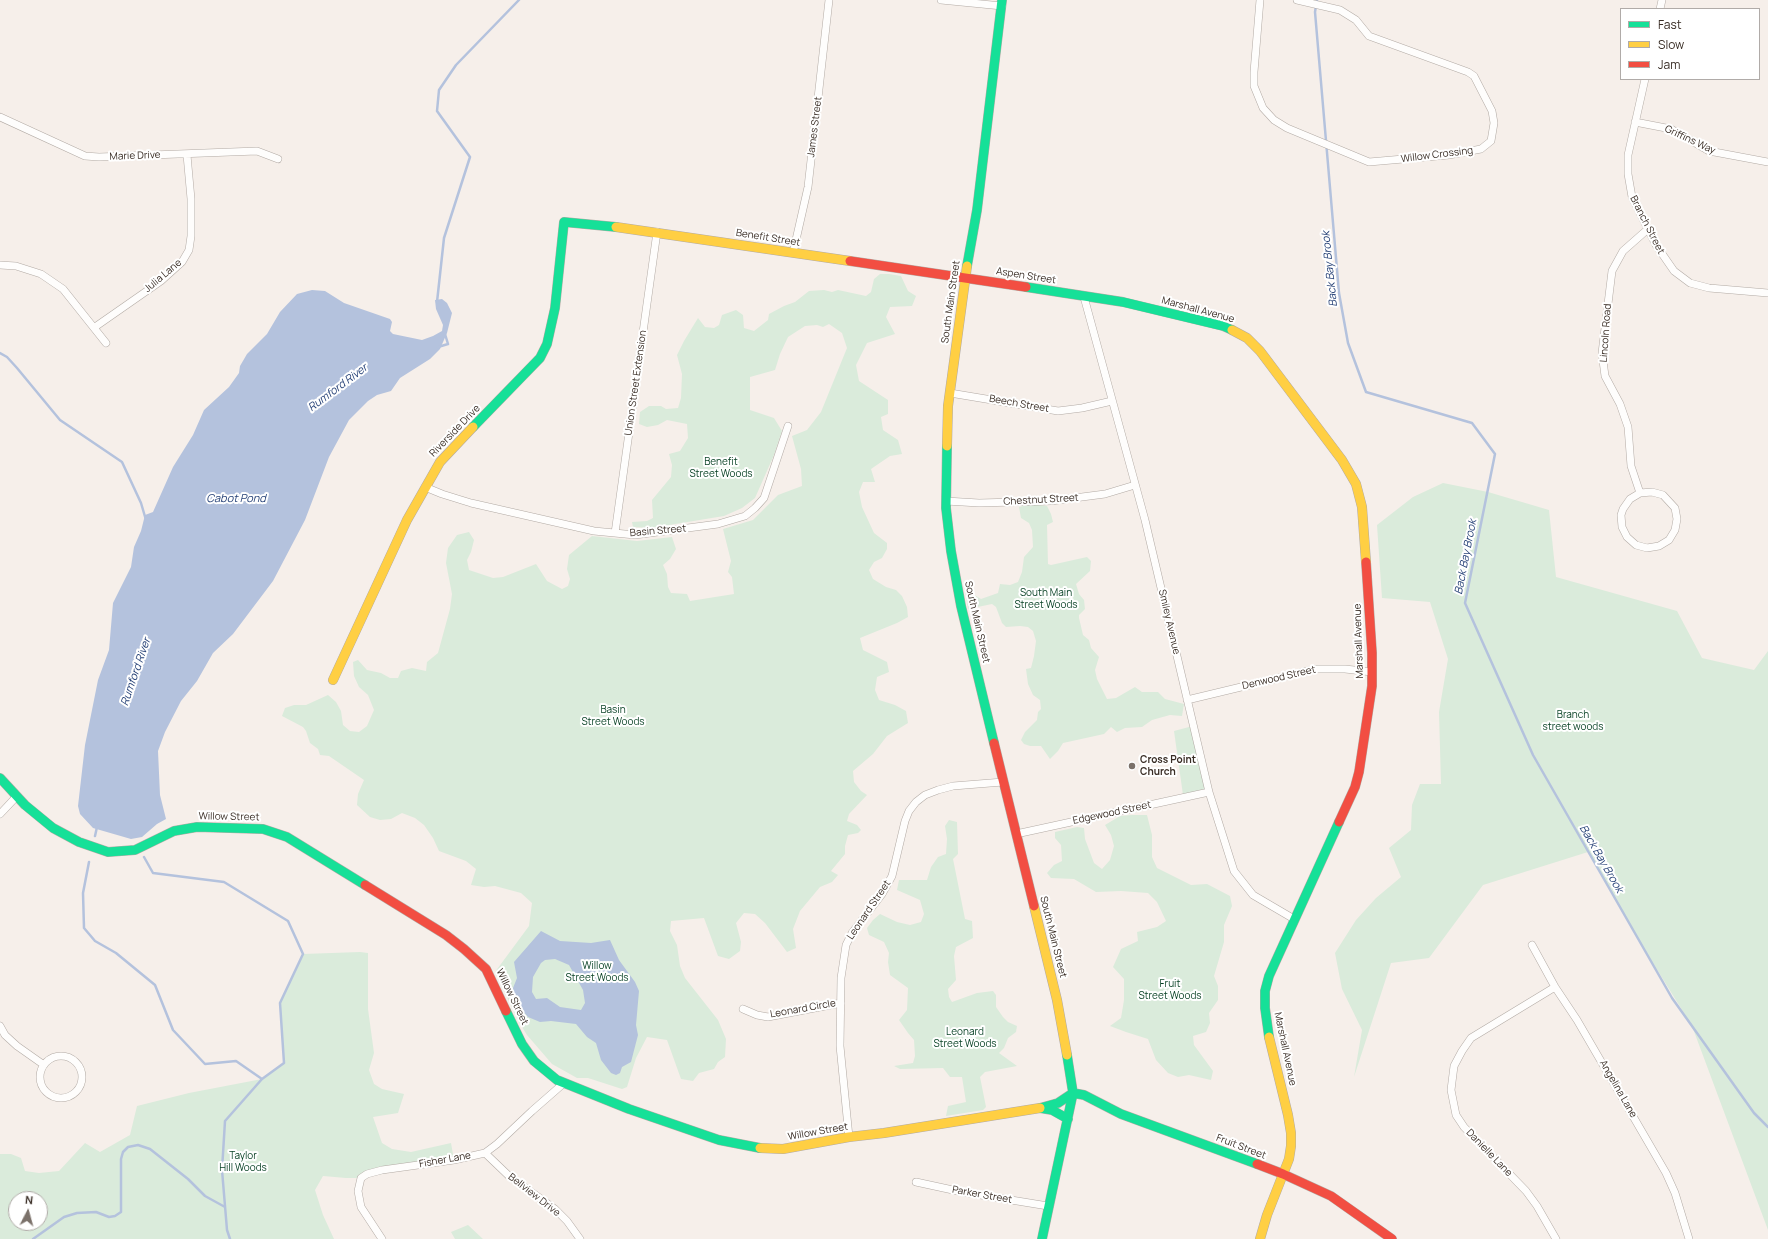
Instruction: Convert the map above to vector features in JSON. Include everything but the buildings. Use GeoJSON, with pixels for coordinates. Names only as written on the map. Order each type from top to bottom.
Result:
{"type":"FeatureCollection","features":[{"type":"Feature","properties":{"kind":"street","name":"James Street"},"geometry":{"type":"LineString","coordinates":[[793,253],[808,187],[829,0]]}},
{"type":"Feature","properties":{"kind":"street"},"geometry":{"type":"LineString","coordinates":[[941,0],[1002,3]]}},
{"type":"Feature","properties":{"kind":"street","name":"Willow Crossing"},"geometry":{"type":"LineString","coordinates":[[1260,0],[1254,86],[1263,108],[1274,120],[1287,128],[1332,148],[1369,162],[1449,155],[1481,149],[1491,141],[1494,123],[1492,111],[1474,76],[1468,72],[1369,36],[1356,20],[1340,10],[1297,0]]}},
{"type":"Feature","properties":{"kind":"street","name":"South Main Street"},"geometry":{"type":"LineString","coordinates":[[1002,3],[977,210],[965,278],[950,393],[947,429],[946,501],[951,551],[960,599],[1066,1039],[1072,1093],[1068,1119],[1042,1239]]}},
{"type":"Feature","properties":{"kind":"street","name":"Branch Street"},"geometry":{"type":"LineString","coordinates":[[1645,80],[1628,155],[1628,174],[1632,197],[1648,229],[1671,267],[1686,281],[1709,288],[1768,293]]}},
{"type":"Feature","properties":{"kind":"street","name":"Marie Drive"},"geometry":{"type":"LineString","coordinates":[[0,117],[85,156],[99,157],[257,151],[278,159]]}},
{"type":"Feature","properties":{"kind":"street","name":"Griffins Way"},"geometry":{"type":"LineString","coordinates":[[1635,122],[1671,129],[1710,151],[1768,162]]}},
{"type":"Feature","properties":{"kind":"street","name":"Julia Lane"},"geometry":{"type":"LineString","coordinates":[[95,327],[161,281],[182,262],[188,250],[191,236],[191,199],[187,154]]}},
{"type":"Feature","properties":{"kind":"street","name":"Riverside Drive"},"geometry":{"type":"LineString","coordinates":[[333,680],[407,520],[440,462],[540,358],[549,338],[555,308],[564,222],[567,222]]}},
{"type":"Feature","properties":{"kind":"street","name":"Benefit Street"},"geometry":{"type":"LineString","coordinates":[[567,222],[657,232],[965,278]]}},
{"type":"Feature","properties":{"kind":"street","name":"Lincoln Road"},"geometry":{"type":"LineString","coordinates":[[1640,493],[1631,466],[1628,427],[1620,404],[1605,376],[1602,353],[1612,271],[1623,251],[1648,229]]}},
{"type":"Feature","properties":{"kind":"street","name":"Union Street Extension"},"geometry":{"type":"LineString","coordinates":[[615,533],[657,232]]}},
{"type":"Feature","properties":{"kind":"street"},"geometry":{"type":"LineString","coordinates":[[0,265],[16,266],[41,274],[63,289],[95,327],[106,343]]}},
{"type":"Feature","properties":{"kind":"street","name":"Aspen Street"},"geometry":{"type":"LineString","coordinates":[[965,278],[1084,297]]}},
{"type":"Feature","properties":{"kind":"street","name":"Smiley Avenue"},"geometry":{"type":"LineString","coordinates":[[1084,297],[1135,485],[1209,792],[1234,872],[1253,896],[1294,919]]}},
{"type":"Feature","properties":{"kind":"street","name":"Marshall Avenue"},"geometry":{"type":"LineString","coordinates":[[1084,297],[1124,302],[1223,326],[1247,338],[1260,351],[1342,460],[1356,484],[1360,496],[1363,520],[1372,672],[1360,764],[1355,787],[1268,976],[1265,991],[1267,1027],[1292,1133],[1289,1159],[1266,1215],[1260,1239]]}},
{"type":"Feature","properties":{"kind":"street","name":"Beech Street"},"geometry":{"type":"LineString","coordinates":[[950,393],[1058,411],[1082,408],[1112,401]]}},
{"type":"Feature","properties":{"kind":"street","name":"Basin Street"},"geometry":{"type":"LineString","coordinates":[[425,487],[471,503],[568,526],[615,533],[635,535],[718,524],[745,516],[764,498],[788,426]]}},
{"type":"Feature","properties":{"kind":"street","name":"Chestnut Street"},"geometry":{"type":"LineString","coordinates":[[946,501],[979,503],[1051,501],[1099,495],[1135,485]]}},
{"type":"Feature","properties":{"kind":"street"},"geometry":{"type":"LineString","coordinates":[[1652,492],[1663,495],[1675,508],[1677,519],[1675,530],[1669,540],[1659,546],[1647,548],[1636,545],[1624,532],[1621,521],[1623,509],[1630,499],[1640,493],[1652,492]]}},
{"type":"Feature","properties":{"kind":"street","name":"Denwood Street"},"geometry":{"type":"LineString","coordinates":[[1187,700],[1316,669],[1345,669],[1372,672]]}},
{"type":"Feature","properties":{"kind":"street","name":"Willow Street"},"geometry":{"type":"LineString","coordinates":[[0,778],[25,805],[59,832],[84,845],[108,852],[135,850],[174,831],[197,827],[264,829],[287,837],[446,935],[464,949],[486,969],[522,1044],[534,1061],[556,1080],[629,1109],[696,1133],[739,1146],[783,1149],[799,1147],[849,1136],[884,1133],[1040,1108],[1058,1103],[1072,1093]]}},
{"type":"Feature","properties":{"kind":"street","name":"Leonard Street"},"geometry":{"type":"LineString","coordinates":[[849,1136],[840,1046],[843,959],[846,946],[852,932],[882,894],[892,876],[905,821],[909,811],[920,799],[938,790],[953,786],[1003,782]]}},
{"type":"Feature","properties":{"kind":"street","name":"Edgewood Street"},"geometry":{"type":"LineString","coordinates":[[1016,834],[1209,792]]}},
{"type":"Feature","properties":{"kind":"street"},"geometry":{"type":"LineString","coordinates":[[0,814],[17,796]]}},
{"type":"Feature","properties":{"kind":"street","name":"Angelina Lane"},"geometry":{"type":"LineString","coordinates":[[1532,945],[1555,987],[1577,1020],[1666,1173],[1675,1193],[1689,1239]]}},
{"type":"Feature","properties":{"kind":"street","name":"Danielle Lane"},"geometry":{"type":"LineString","coordinates":[[1555,987],[1471,1038],[1454,1066],[1451,1090],[1456,1115],[1464,1127],[1526,1191],[1537,1206],[1556,1239]]}},
{"type":"Feature","properties":{"kind":"street","name":"Leonard Circle"},"geometry":{"type":"LineString","coordinates":[[743,1009],[757,1015],[768,1017],[841,1002]]}},
{"type":"Feature","properties":{"kind":"street"},"geometry":{"type":"LineString","coordinates":[[0,1026],[5,1035],[17,1046],[44,1065]]}},
{"type":"Feature","properties":{"kind":"street"},"geometry":{"type":"LineString","coordinates":[[58,1056],[66,1056],[74,1060],[80,1066],[82,1082],[72,1095],[63,1098],[55,1097],[47,1092],[41,1081],[41,1073],[44,1065],[50,1059],[58,1056]]}},
{"type":"Feature","properties":{"kind":"street","name":"Fisher Lane"},"geometry":{"type":"LineString","coordinates":[[382,1239],[361,1207],[358,1198],[358,1190],[361,1178],[371,1173],[454,1160],[485,1153],[497,1144],[564,1083]]}},
{"type":"Feature","properties":{"kind":"street","name":"Fruit Street"},"geometry":{"type":"LineString","coordinates":[[1072,1093],[1084,1095],[1121,1114],[1283,1174],[1331,1196],[1392,1239]]}},
{"type":"Feature","properties":{"kind":"street"},"geometry":{"type":"LineString","coordinates":[[1040,1108],[1052,1110],[1068,1119]]}},
{"type":"Feature","properties":{"kind":"street","name":"Bellview Drive"},"geometry":{"type":"LineString","coordinates":[[485,1153],[509,1176],[555,1209],[567,1221],[580,1239]]}},
{"type":"Feature","properties":{"kind":"street","name":"Parker Street"},"geometry":{"type":"LineString","coordinates":[[916,1182],[962,1192],[1048,1206]]}},
{"type":"Feature","properties":{"kind":"green space","name":"Basin Street Woods"},"geometry":{"type":"Polygon","coordinates":[[[880,274],[901,276],[908,291],[916,296],[912,306],[890,307],[886,317],[895,334],[867,343],[856,365],[859,381],[888,400],[888,414],[881,417],[883,430],[898,440],[902,454],[890,456],[871,469],[875,482],[863,482],[859,492],[862,507],[874,533],[887,543],[887,549],[882,558],[874,562],[869,570],[873,579],[886,587],[896,590],[902,596],[907,607],[908,617],[860,638],[863,650],[887,662],[889,672],[877,677],[875,690],[879,700],[895,705],[906,711],[908,723],[887,736],[873,754],[853,771],[854,782],[861,791],[867,795],[849,814],[847,821],[857,825],[861,830],[858,833],[848,835],[845,846],[845,854],[831,871],[838,875],[832,882],[820,887],[800,911],[793,929],[796,948],[787,952],[765,923],[755,914],[744,913],[736,923],[741,942],[740,951],[729,959],[718,956],[704,918],[671,921],[670,931],[677,945],[680,966],[685,978],[718,1020],[726,1039],[725,1057],[718,1062],[714,1069],[699,1073],[693,1081],[681,1079],[667,1040],[647,1037],[636,1058],[627,1087],[622,1089],[588,1078],[577,1078],[552,1064],[527,1035],[519,1022],[495,972],[529,926],[532,903],[521,893],[495,886],[484,887],[471,885],[476,869],[466,861],[439,851],[433,838],[424,825],[415,818],[402,813],[391,819],[380,820],[370,817],[357,805],[358,794],[364,780],[329,756],[320,755],[318,749],[310,743],[303,727],[282,716],[285,708],[294,705],[306,705],[328,695],[336,702],[341,711],[343,725],[350,731],[359,732],[367,726],[374,710],[368,695],[359,687],[354,676],[353,662],[358,660],[367,670],[381,673],[390,678],[398,678],[401,671],[412,668],[426,671],[427,662],[438,653],[450,609],[452,594],[446,563],[448,548],[457,535],[469,532],[474,540],[467,560],[469,570],[493,578],[503,577],[536,564],[547,581],[562,589],[568,586],[570,579],[567,569],[569,555],[592,536],[637,541],[672,537],[676,549],[670,559],[663,565],[667,574],[668,587],[671,593],[687,594],[690,601],[734,594],[732,577],[728,572],[731,561],[723,529],[753,520],[778,495],[802,486],[801,469],[792,436],[807,430],[821,412],[847,348],[842,333],[829,324],[823,327],[817,325],[805,326],[788,337],[780,354],[775,370],[750,377],[750,410],[774,418],[782,431],[774,455],[755,498],[742,508],[724,516],[651,528],[633,527],[632,522],[647,521],[653,518],[652,500],[671,477],[672,465],[669,454],[680,451],[688,438],[687,424],[667,420],[658,425],[647,427],[639,424],[640,412],[649,406],[661,406],[666,409],[678,408],[681,398],[682,374],[677,355],[698,318],[705,327],[714,328],[719,325],[722,315],[736,310],[743,315],[744,328],[754,331],[768,320],[769,314],[795,302],[809,291],[824,290],[832,292],[838,290],[866,296],[871,292],[874,279],[880,274]]]}},
{"type":"Feature","properties":{"kind":"green space","name":"Branch street woods"},"geometry":{"type":"Polygon","coordinates":[[[1443,483],[1488,492],[1549,510],[1556,577],[1677,611],[1702,658],[1754,670],[1768,651],[1768,1230],[1692,1026],[1638,939],[1588,852],[1483,885],[1429,958],[1391,963],[1354,1077],[1362,1030],[1342,989],[1335,953],[1356,920],[1376,898],[1401,877],[1389,848],[1411,830],[1412,805],[1420,784],[1441,784],[1439,712],[1448,659],[1430,602],[1382,598],[1377,525],[1413,497],[1443,483]]]}},
{"type":"Feature","properties":{"kind":"green space","name":"South Main Street Woods"},"geometry":{"type":"Polygon","coordinates":[[[1031,504],[1047,506],[1051,514],[1053,522],[1047,525],[1048,564],[1051,565],[1087,557],[1091,561],[1090,571],[1076,584],[1079,594],[1084,600],[1085,609],[1079,615],[1079,618],[1083,635],[1089,640],[1091,648],[1099,657],[1095,670],[1097,679],[1107,699],[1116,698],[1135,687],[1142,692],[1158,692],[1165,699],[1184,704],[1182,716],[1170,715],[1152,720],[1142,727],[1125,728],[1117,732],[1111,727],[1104,734],[1063,743],[1050,759],[1041,746],[1030,746],[1024,744],[1021,740],[1025,732],[1037,720],[1038,712],[1041,709],[1040,700],[1033,695],[1028,684],[1026,669],[1031,668],[1034,656],[1036,641],[1033,631],[1028,627],[1006,627],[1002,623],[996,607],[992,604],[968,609],[965,589],[981,599],[998,593],[1000,584],[1010,585],[1018,582],[1022,572],[1024,557],[1033,547],[1032,530],[1029,523],[1021,518],[1019,507],[1031,504]]]}},
{"type":"Feature","properties":{"kind":"green space"},"geometry":{"type":"Polygon","coordinates":[[[1191,727],[1205,785],[1204,790],[1183,795],[1174,731],[1191,727]]]}},
{"type":"Feature","properties":{"kind":"green space","name":"Fruit Street Woods"},"geometry":{"type":"Polygon","coordinates":[[[1147,815],[1152,835],[1152,857],[1157,868],[1191,885],[1207,884],[1230,896],[1232,906],[1224,925],[1224,942],[1214,976],[1218,986],[1218,1000],[1209,1013],[1210,1023],[1206,1032],[1193,1036],[1194,1045],[1213,1071],[1211,1080],[1189,1075],[1178,1077],[1168,1073],[1156,1060],[1148,1039],[1110,1026],[1121,1018],[1124,1000],[1124,979],[1113,967],[1121,949],[1138,941],[1137,932],[1157,927],[1166,921],[1157,902],[1148,893],[1121,891],[1096,892],[1074,879],[1051,878],[1047,873],[1054,865],[1062,861],[1061,845],[1055,838],[1055,832],[1077,827],[1084,828],[1085,839],[1094,863],[1102,869],[1110,860],[1114,846],[1111,835],[1105,825],[1120,816],[1147,815]]]}},
{"type":"Feature","properties":{"kind":"green space","name":"Leonard Street Woods"},"geometry":{"type":"Polygon","coordinates":[[[949,820],[957,822],[958,854],[953,859],[965,919],[972,921],[973,938],[956,947],[954,956],[956,980],[948,989],[949,997],[952,1002],[977,993],[993,991],[996,995],[996,1007],[1008,1022],[1017,1026],[1016,1032],[1008,1038],[1004,1048],[999,1053],[1017,1066],[985,1072],[980,1077],[986,1107],[983,1110],[946,1116],[948,1106],[966,1102],[962,1077],[950,1077],[943,1068],[900,1069],[894,1066],[913,1063],[915,1056],[914,1040],[899,1020],[907,1010],[908,988],[890,975],[888,962],[889,953],[884,942],[869,935],[867,928],[880,914],[897,922],[910,925],[921,922],[924,914],[920,900],[897,890],[899,880],[927,880],[931,867],[938,857],[946,854],[947,839],[945,826],[949,820]]]}},
{"type":"Feature","properties":{"kind":"green space","name":"Taylor Hill Woods"},"geometry":{"type":"Polygon","coordinates":[[[368,953],[368,1009],[374,1053],[369,1070],[374,1084],[382,1089],[404,1094],[398,1113],[373,1117],[382,1143],[392,1149],[411,1152],[451,1143],[454,1160],[361,1178],[323,1176],[315,1190],[323,1215],[334,1239],[0,1239],[0,1154],[11,1154],[21,1158],[25,1171],[39,1173],[59,1171],[85,1143],[100,1152],[130,1135],[137,1106],[189,1093],[262,1079],[284,1063],[280,1003],[303,954],[368,953]]]}},
{"type":"Feature","properties":{"kind":"green space"},"geometry":{"type":"Polygon","coordinates":[[[468,1225],[483,1239],[455,1239],[451,1232],[468,1225]]]}},
{"type":"Feature","properties":{"kind":"water","name":"Cabot Pond"},"geometry":{"type":"Polygon","coordinates":[[[312,290],[325,291],[344,303],[390,319],[392,322],[390,331],[393,334],[422,340],[442,331],[443,325],[436,309],[435,300],[442,299],[447,303],[452,313],[447,333],[440,349],[430,359],[400,378],[391,391],[377,395],[368,401],[349,420],[329,457],[305,520],[273,581],[233,634],[213,653],[197,681],[181,701],[165,732],[158,751],[160,795],[166,819],[157,824],[142,837],[131,839],[93,828],[80,814],[78,806],[85,745],[98,680],[109,650],[113,603],[131,567],[134,547],[141,531],[145,515],[153,512],[173,467],[193,435],[204,410],[229,387],[239,373],[240,366],[247,354],[267,334],[280,312],[297,294],[312,290]]]}},
{"type":"Feature","properties":{"kind":"water"},"geometry":{"type":"Polygon","coordinates":[[[541,931],[560,941],[591,943],[610,940],[619,960],[635,982],[639,991],[636,1025],[638,1035],[631,1062],[622,1067],[620,1073],[616,1075],[611,1073],[601,1060],[596,1043],[587,1037],[576,1024],[551,1021],[540,1022],[528,1017],[515,1002],[513,988],[517,978],[514,962],[541,931]],[[555,959],[545,960],[541,963],[533,977],[532,992],[536,999],[547,998],[560,1007],[581,1010],[585,1003],[583,990],[569,965],[555,959]]]}},
{"type":"Feature","properties":{"kind":"waterway","name":"Rumford River"},"geometry":{"type":"LineString","coordinates":[[437,302],[444,238],[470,157],[437,111],[439,90],[456,65],[519,0]]}},
{"type":"Feature","properties":{"kind":"waterway","name":"Back Bay Brook"},"geometry":{"type":"LineString","coordinates":[[1317,0],[1315,12],[1339,293],[1348,343],[1366,392],[1472,423],[1495,454],[1465,603],[1533,755],[1672,998],[1754,1113],[1768,1127]]}},
{"type":"Feature","properties":{"kind":"waterway","name":"Rumford River"},"geometry":{"type":"LineString","coordinates":[[438,347],[448,344],[445,334]]}},
{"type":"Feature","properties":{"kind":"waterway"},"geometry":{"type":"LineString","coordinates":[[0,353],[7,357],[17,368],[60,420],[122,462],[141,503],[146,520]]}},
{"type":"Feature","properties":{"kind":"waterway","name":"Rumford River"},"geometry":{"type":"LineString","coordinates":[[95,836],[97,827]]}},
{"type":"Feature","properties":{"kind":"waterway","name":"Rumford River"},"geometry":{"type":"LineString","coordinates":[[144,857],[153,873],[224,882],[288,921],[303,954],[280,1003],[284,1063],[262,1079],[225,1121],[222,1170],[227,1230],[230,1239]]}},
{"type":"Feature","properties":{"kind":"waterway","name":"Rumford River"},"geometry":{"type":"LineString","coordinates":[[89,862],[83,893],[84,928],[95,941],[116,953],[155,985],[173,1030],[205,1064],[236,1061],[262,1079]]}},
{"type":"Feature","properties":{"kind":"waterway"},"geometry":{"type":"LineString","coordinates":[[33,1239],[64,1217],[77,1213],[96,1212],[109,1217],[115,1216],[121,1212],[121,1159],[123,1152],[128,1147],[138,1145],[150,1149],[188,1179],[205,1196],[225,1207]]}},
{"type":"Feature","properties":{"kind":"traffic: fast"},"geometry":{"type":"LineString","coordinates":[[967,266],[977,210],[1002,0]]}},
{"type":"Feature","properties":{"kind":"traffic: fast"},"geometry":{"type":"LineString","coordinates":[[473,427],[540,358],[547,344],[555,308],[564,222],[616,227]]}},
{"type":"Feature","properties":{"kind":"traffic: fast"},"geometry":{"type":"LineString","coordinates":[[1026,287],[1123,302],[1223,326],[1232,330]]}},
{"type":"Feature","properties":{"kind":"traffic: fast"},"geometry":{"type":"LineString","coordinates":[[947,446],[946,508],[951,551],[961,606],[994,743]]}},
{"type":"Feature","properties":{"kind":"traffic: fast"},"geometry":{"type":"LineString","coordinates":[[0,778],[25,805],[53,828],[79,842],[108,852],[135,850],[174,831],[197,827],[263,829],[287,837],[365,885]]}},
{"type":"Feature","properties":{"kind":"traffic: fast"},"geometry":{"type":"LineString","coordinates":[[1269,1037],[1265,1008],[1265,991],[1269,976],[1339,822]]}},
{"type":"Feature","properties":{"kind":"traffic: fast"},"geometry":{"type":"LineString","coordinates":[[506,1011],[522,1044],[534,1061],[557,1080],[629,1109],[719,1140],[760,1148]]}},
{"type":"Feature","properties":{"kind":"traffic: fast"},"geometry":{"type":"LineString","coordinates":[[1042,1239],[1073,1093],[1067,1055]]}},
{"type":"Feature","properties":{"kind":"traffic: fast"},"geometry":{"type":"LineString","coordinates":[[1073,1093],[1084,1095],[1121,1114],[1257,1164]]}},
{"type":"Feature","properties":{"kind":"traffic: fast"},"geometry":{"type":"LineString","coordinates":[[1068,1119],[1052,1110],[1040,1108],[1058,1103],[1073,1093]]}},
{"type":"Feature","properties":{"kind":"traffic: slow"},"geometry":{"type":"LineString","coordinates":[[616,227],[850,261]]}},
{"type":"Feature","properties":{"kind":"traffic: slow"},"geometry":{"type":"LineString","coordinates":[[947,446],[948,406],[967,266]]}},
{"type":"Feature","properties":{"kind":"traffic: slow"},"geometry":{"type":"LineString","coordinates":[[1232,330],[1247,338],[1260,351],[1342,460],[1356,484],[1362,507],[1366,562]]}},
{"type":"Feature","properties":{"kind":"traffic: slow"},"geometry":{"type":"LineString","coordinates":[[333,680],[407,520],[440,462],[473,427]]}},
{"type":"Feature","properties":{"kind":"traffic: slow"},"geometry":{"type":"LineString","coordinates":[[1034,906],[1057,1000],[1067,1055]]}},
{"type":"Feature","properties":{"kind":"traffic: slow"},"geometry":{"type":"LineString","coordinates":[[1260,1239],[1267,1215],[1289,1159],[1291,1146],[1291,1133],[1288,1115],[1269,1037]]}},
{"type":"Feature","properties":{"kind":"traffic: slow"},"geometry":{"type":"LineString","coordinates":[[760,1148],[783,1149],[849,1137],[884,1133],[1040,1108]]}},
{"type":"Feature","properties":{"kind":"traffic: jam"},"geometry":{"type":"LineString","coordinates":[[850,261],[1026,287]]}},
{"type":"Feature","properties":{"kind":"traffic: jam"},"geometry":{"type":"LineString","coordinates":[[1339,822],[1355,787],[1359,772],[1372,686],[1372,653],[1366,562]]}},
{"type":"Feature","properties":{"kind":"traffic: jam"},"geometry":{"type":"LineString","coordinates":[[994,743],[1034,906]]}},
{"type":"Feature","properties":{"kind":"traffic: jam"},"geometry":{"type":"LineString","coordinates":[[365,885],[446,935],[464,949],[486,969],[506,1011]]}},
{"type":"Feature","properties":{"kind":"traffic: jam"},"geometry":{"type":"LineString","coordinates":[[1257,1164],[1331,1196],[1392,1239]]}},
{"type":"Feature","properties":{"kind":"place","name":"Cross Point Church"},"geometry":{"type":"Point","coordinates":[1132,766]}},
{"type":"Feature","properties":{"kind":"park label","name":"Benefit Street Woods"},"geometry":{"type":"Point","coordinates":[721,468]}},
{"type":"Feature","properties":{"kind":"park label","name":"Willow Street Woods"},"geometry":{"type":"Point","coordinates":[597,972]}}]}
